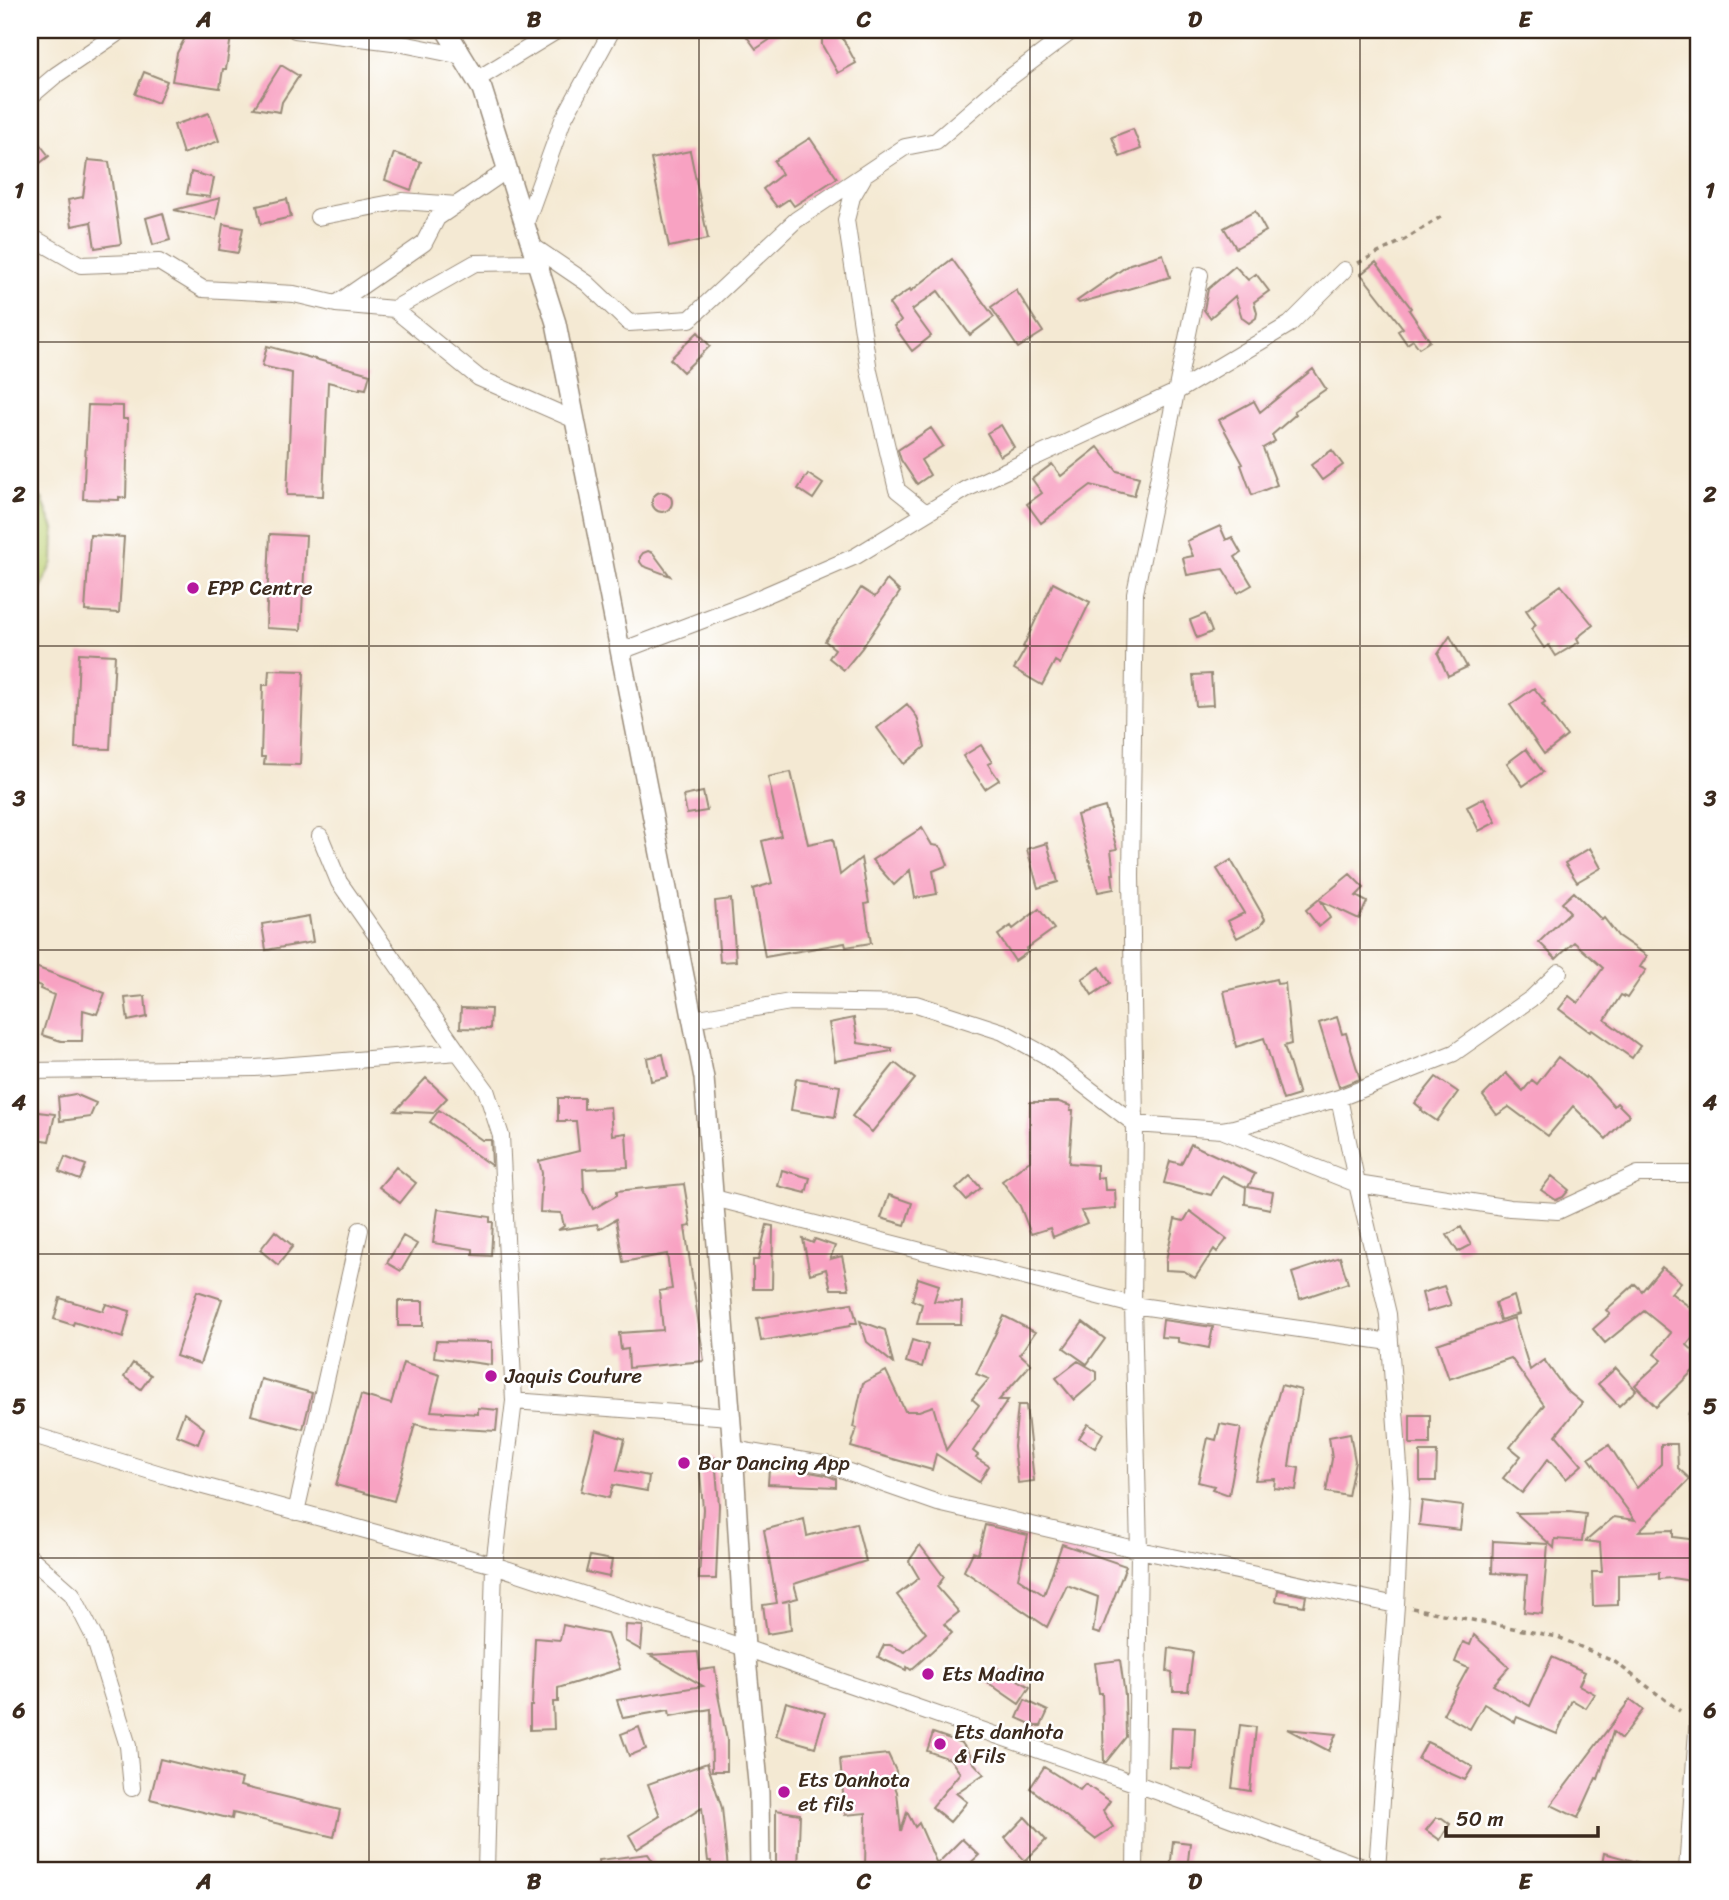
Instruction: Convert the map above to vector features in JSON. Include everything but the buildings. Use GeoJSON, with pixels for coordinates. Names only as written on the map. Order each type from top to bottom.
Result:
{"type":"FeatureCollection","features":[{"type":"Feature","properties":{"kind":"street"},"geometry":{"type":"LineString","coordinates":[[30,97],[56,75],[122,30]]}},
{"type":"Feature","properties":{"kind":"street"},"geometry":{"type":"LineString","coordinates":[[295,30],[393,42],[462,56]]}},
{"type":"Feature","properties":{"kind":"street"},"geometry":{"type":"LineString","coordinates":[[446,30],[482,89],[556,323],[704,1078],[733,1449],[745,1648],[759,1793],[760,1870]]}},
{"type":"Feature","properties":{"kind":"street"},"geometry":{"type":"LineString","coordinates":[[476,80],[558,30]]}},
{"type":"Feature","properties":{"kind":"street"},"geometry":{"type":"LineString","coordinates":[[525,225],[563,120],[612,30]]}},
{"type":"Feature","properties":{"kind":"street"},"geometry":{"type":"LineString","coordinates":[[394,310],[475,263],[533,253],[587,283],[629,323],[690,319],[796,220],[905,147],[936,141],[1004,82],[1073,30]]}},
{"type":"Feature","properties":{"kind":"street"},"geometry":{"type":"LineString","coordinates":[[336,304],[424,243],[437,218],[507,170]]}},
{"type":"Feature","properties":{"kind":"street"},"geometry":{"type":"LineString","coordinates":[[866,173],[852,197],[846,220],[869,371],[897,490],[926,513]]}},
{"type":"Feature","properties":{"kind":"street"},"geometry":{"type":"LineString","coordinates":[[318,217],[402,201],[457,205]]}},
{"type":"Feature","properties":{"kind":"street"},"geometry":{"type":"LineString","coordinates":[[30,236],[81,265],[159,262],[203,289],[293,295],[336,304],[394,310],[479,378],[575,420]]}},
{"type":"Feature","properties":{"kind":"street"},"geometry":{"type":"LineString","coordinates":[[621,651],[745,604],[856,556],[966,489],[1176,392],[1290,324],[1344,270]]}},
{"type":"Feature","properties":{"kind":"street"},"geometry":{"type":"LineString","coordinates":[[1135,1870],[1139,1550],[1133,1305],[1135,1124],[1131,876],[1135,593],[1200,275]]}},
{"type":"Feature","properties":{"kind":"street"},"geometry":{"type":"LineString","coordinates":[[320,836],[339,882],[486,1090],[501,1136],[514,1401],[494,1565],[486,1870]]}},
{"type":"Feature","properties":{"kind":"street"},"geometry":{"type":"LineString","coordinates":[[693,1019],[790,1002],[916,1004],[1003,1032],[1045,1055],[1135,1124],[1222,1130],[1339,1098],[1454,1054],[1532,998],[1559,972]]}},
{"type":"Feature","properties":{"kind":"street"},"geometry":{"type":"LineString","coordinates":[[30,1071],[255,1068],[458,1052]]}},
{"type":"Feature","properties":{"kind":"street"},"geometry":{"type":"LineString","coordinates":[[1339,1098],[1388,1314],[1401,1494],[1377,1870]]}},
{"type":"Feature","properties":{"kind":"street"},"geometry":{"type":"LineString","coordinates":[[1222,1130],[1357,1184],[1510,1208],[1558,1211],[1638,1174],[1699,1174]]}},
{"type":"Feature","properties":{"kind":"street"},"geometry":{"type":"LineString","coordinates":[[714,1198],[1133,1305],[1390,1342]]}},
{"type":"Feature","properties":{"kind":"street"},"geometry":{"type":"LineString","coordinates":[[296,1512],[360,1230]]}},
{"type":"Feature","properties":{"kind":"street"},"geometry":{"type":"LineString","coordinates":[[514,1401],[730,1417]]}},
{"type":"Feature","properties":{"kind":"street"},"geometry":{"type":"LineString","coordinates":[[1696,1416],[1699,1454]]}},
{"type":"Feature","properties":{"kind":"street"},"geometry":{"type":"LineString","coordinates":[[30,1434],[170,1477],[494,1565],[745,1648],[1137,1784],[1371,1870]]}},
{"type":"Feature","properties":{"kind":"street"},"geometry":{"type":"LineString","coordinates":[[733,1449],[829,1465],[938,1503],[1139,1550],[1396,1605]]}},
{"type":"Feature","properties":{"kind":"street"},"geometry":{"type":"LineString","coordinates":[[30,1557],[72,1594],[94,1637],[128,1746],[132,1788]]}},
{"type":"Feature","properties":{"kind":"street"},"geometry":{"type":"LineString","coordinates":[[1687,1870],[1695,1817],[1699,1703]]}},
{"type":"Feature","properties":{"kind":"path"},"geometry":{"type":"LineString","coordinates":[[1344,270],[1404,240],[1442,216]]}},
{"type":"Feature","properties":{"kind":"path"},"geometry":{"type":"LineString","coordinates":[[1396,1605],[1558,1637],[1615,1662],[1698,1724]]}},
{"type":"Feature","properties":{"kind":"green space"},"geometry":{"type":"Polygon","coordinates":[[[30,487],[42,499],[54,529],[53,562],[40,591],[30,601],[30,487]]]}},
{"type":"Feature","properties":{"kind":"place","name":"EPP Centre"},"geometry":{"type":"Point","coordinates":[193,588]}},
{"type":"Feature","properties":{"kind":"place","name":"Jaquis Couture"},"geometry":{"type":"Point","coordinates":[491,1376]}},
{"type":"Feature","properties":{"kind":"place","name":"Bar Dancing App"},"geometry":{"type":"Point","coordinates":[684,1463]}},
{"type":"Feature","properties":{"kind":"place","name":"Ets Madina"},"geometry":{"type":"Point","coordinates":[928,1674]}},
{"type":"Feature","properties":{"kind":"place","name":"Ets danhota & Fils"},"geometry":{"type":"Point","coordinates":[940,1744]}},
{"type":"Feature","properties":{"kind":"place","name":"Ets Danhota et fils"},"geometry":{"type":"Point","coordinates":[784,1792]}}]}
